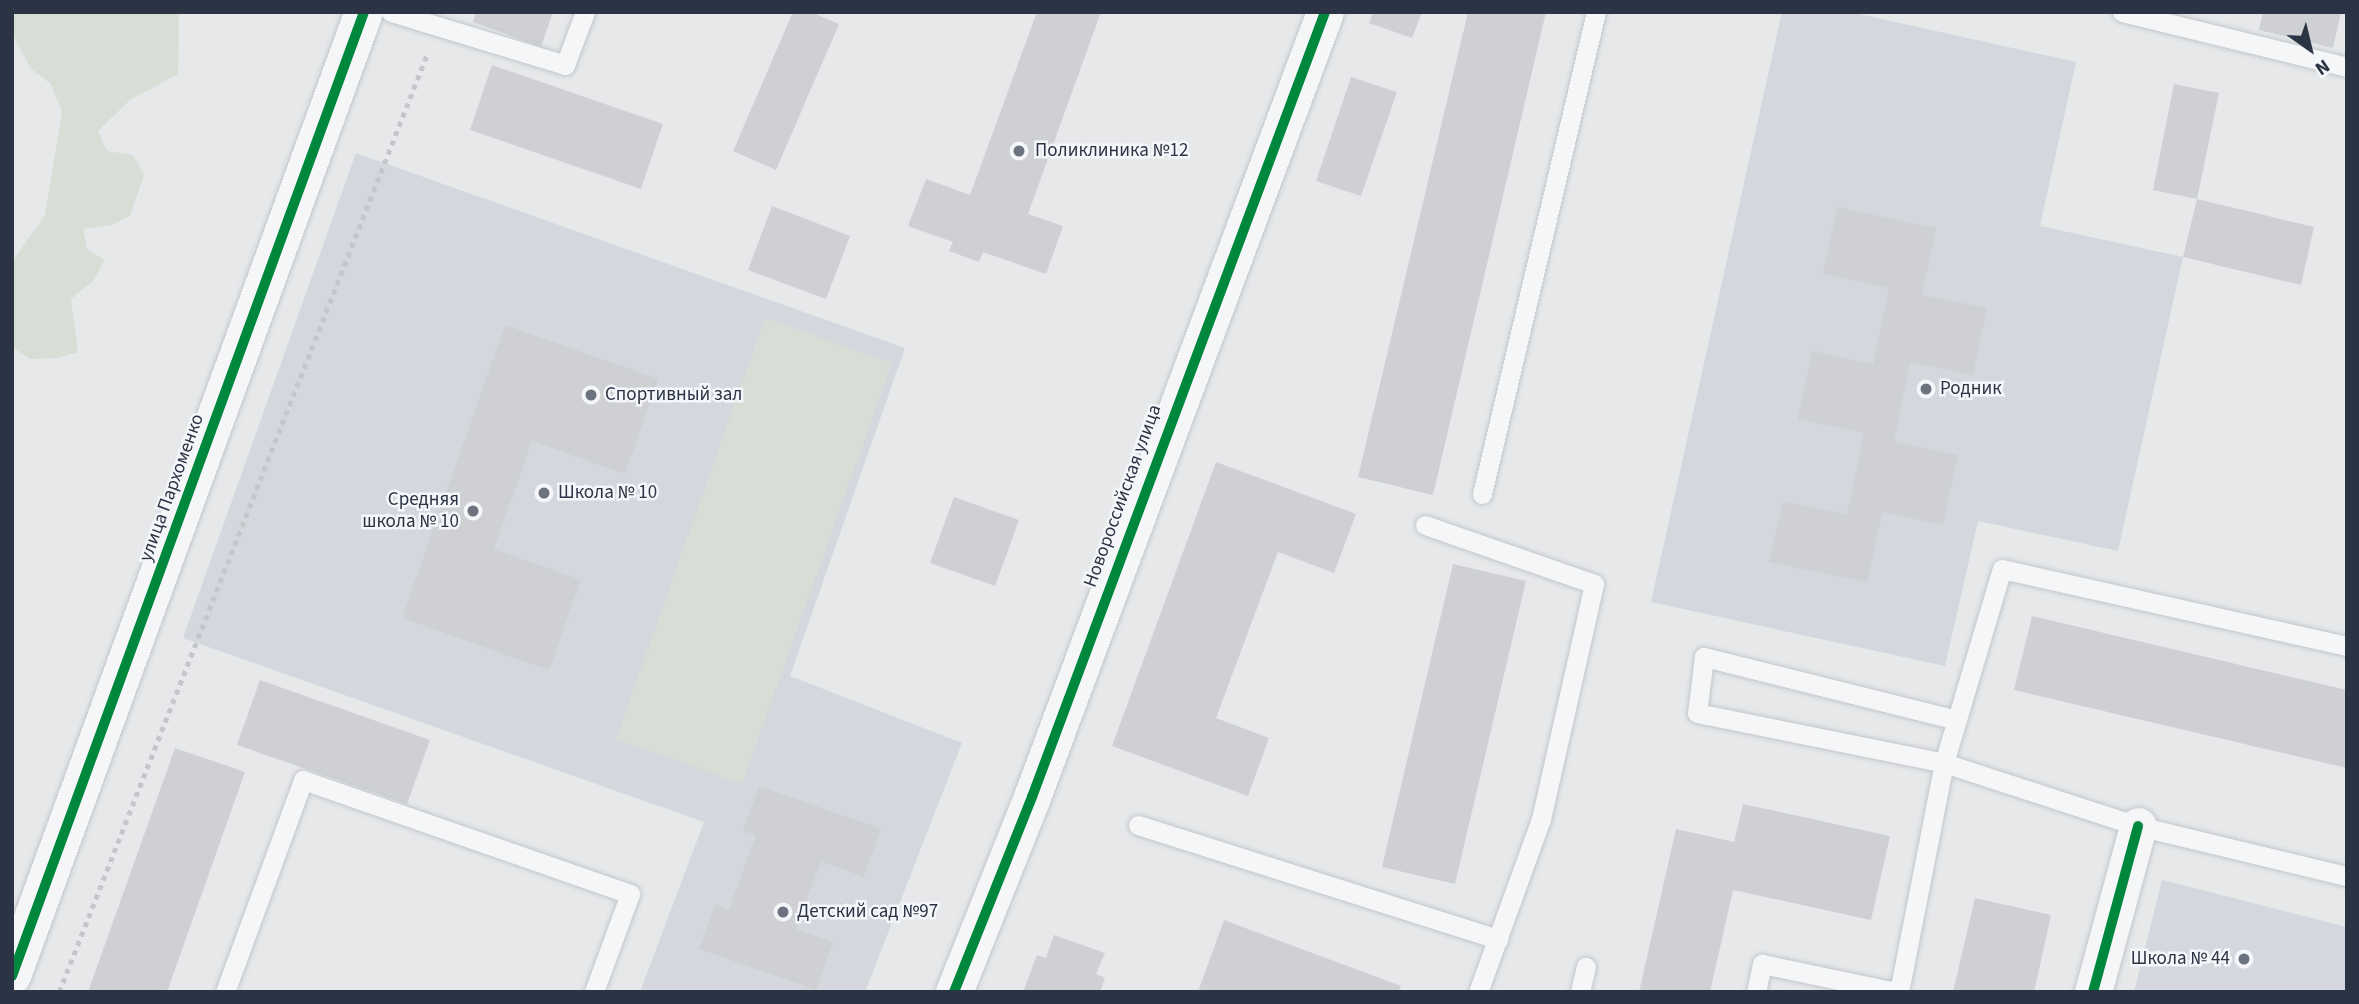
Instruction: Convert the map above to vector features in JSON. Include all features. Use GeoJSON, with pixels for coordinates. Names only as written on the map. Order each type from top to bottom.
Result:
{"type":"FeatureCollection","features":[{"type":"Feature","properties":{"kind":"street","name":"улица Пархоменко"},"geometry":{"type":"LineString","coordinates":[[12,976],[364,12]]}},
{"type":"Feature","properties":{"kind":"street","name":"Новороссийская улица"},"geometry":{"type":"LineString","coordinates":[[954,992],[1032,797],[1325,12]]}},
{"type":"Feature","properties":{"kind":"street"},"geometry":{"type":"LineString","coordinates":[[2093,992],[2138,826]]}},
{"type":"Feature","properties":{"kind":"lane"},"geometry":{"type":"LineString","coordinates":[[391,12],[565,65],[585,12]]}},
{"type":"Feature","properties":{"kind":"lane"},"geometry":{"type":"LineString","coordinates":[[1482,494],[1596,12]]}},
{"type":"Feature","properties":{"kind":"lane"},"geometry":{"type":"LineString","coordinates":[[2122,12],[2347,67]]}},
{"type":"Feature","properties":{"kind":"lane"},"geometry":{"type":"LineString","coordinates":[[1425,525],[1594,584],[1541,819],[1478,992]]}},
{"type":"Feature","properties":{"kind":"lane"},"geometry":{"type":"LineString","coordinates":[[1756,992],[1762,964],[1898,992],[1944,763],[2001,569],[2347,646]]}},
{"type":"Feature","properties":{"kind":"lane"},"geometry":{"type":"LineString","coordinates":[[1957,720],[1704,657],[1698,713],[1944,763],[2138,826],[2347,876]]}},
{"type":"Feature","properties":{"kind":"lane"},"geometry":{"type":"LineString","coordinates":[[225,992],[303,780],[630,894],[594,992]]}},
{"type":"Feature","properties":{"kind":"lane"},"geometry":{"type":"LineString","coordinates":[[1138,825],[1498,939]]}},
{"type":"Feature","properties":{"kind":"lane"},"geometry":{"type":"LineString","coordinates":[[1580,992],[1586,967]]}},
{"type":"Feature","properties":{"kind":"path"},"geometry":{"type":"LineString","coordinates":[[59,992],[438,27]]}},
{"type":"Feature","properties":{"kind":"shaded area"},"geometry":{"type":"Polygon","coordinates":[[[12,12],[179,12],[178,74],[130,100],[98,131],[107,151],[133,155],[144,175],[130,216],[112,225],[83,229],[87,249],[105,260],[92,282],[71,299],[78,352],[58,358],[30,359],[12,347],[12,262],[45,215],[62,112],[51,84],[31,69],[12,33],[12,12]]]}},
{"type":"Feature","properties":{"kind":"shaded area","name":"Родник"},"geometry":{"type":"Polygon","coordinates":[[[1782,12],[1850,12],[2076,62],[2040,226],[2183,257],[2118,551],[1978,521],[1945,666],[1651,602],[1782,12]]]}},
{"type":"Feature","properties":{"kind":"shaded area","name":"Школа № 10"},"geometry":{"type":"Polygon","coordinates":[[[356,153],[905,348],[790,676],[962,743],[865,992],[640,992],[704,822],[183,638],[356,153]]]}},
{"type":"Feature","properties":{"kind":"shaded area"},"geometry":{"type":"Polygon","coordinates":[[[765,318],[892,363],[742,784],[616,739],[765,318]]]}},
{"type":"Feature","properties":{"kind":"shaded area","name":"Школа № 44"},"geometry":{"type":"Polygon","coordinates":[[[2162,880],[2347,927],[2347,992],[2134,992],[2162,880]]]}},
{"type":"Feature","properties":{"kind":"building"},"geometry":{"type":"Polygon","coordinates":[[[476,12],[553,12],[541,47],[473,22],[476,12]]]}},
{"type":"Feature","properties":{"kind":"building"},"geometry":{"type":"Polygon","coordinates":[[[793,12],[811,12],[839,24],[776,170],[733,151],[793,12]]]}},
{"type":"Feature","properties":{"kind":"building","name":"Поликлиника №12"},"geometry":{"type":"Polygon","coordinates":[[[1037,12],[1101,12],[1028,214],[1063,226],[1046,274],[983,252],[979,262],[949,251],[953,242],[908,226],[926,179],[970,195],[1037,12]]]}},
{"type":"Feature","properties":{"kind":"building"},"geometry":{"type":"Polygon","coordinates":[[[1373,12],[1422,12],[1412,38],[1369,23],[1373,12]]]}},
{"type":"Feature","properties":{"kind":"building"},"geometry":{"type":"Polygon","coordinates":[[[1468,12],[1546,12],[1433,495],[1358,477],[1468,12]]]}},
{"type":"Feature","properties":{"kind":"building"},"geometry":{"type":"Polygon","coordinates":[[[2263,12],[2341,12],[2333,48],[2259,30],[2263,12]]]}},
{"type":"Feature","properties":{"kind":"building"},"geometry":{"type":"Polygon","coordinates":[[[492,65],[663,124],[641,189],[470,130],[492,65]]]}},
{"type":"Feature","properties":{"kind":"building"},"geometry":{"type":"Polygon","coordinates":[[[1351,77],[1397,92],[1361,196],[1316,181],[1351,77]]]}},
{"type":"Feature","properties":{"kind":"building"},"geometry":{"type":"Polygon","coordinates":[[[2174,84],[2219,93],[2197,199],[2153,190],[2174,84]]]}},
{"type":"Feature","properties":{"kind":"building"},"geometry":{"type":"Polygon","coordinates":[[[2197,199],[2314,227],[2301,285],[2183,257],[2197,199]]]}},
{"type":"Feature","properties":{"kind":"building"},"geometry":{"type":"Polygon","coordinates":[[[772,206],[850,236],[826,299],[748,270],[772,206]]]}},
{"type":"Feature","properties":{"kind":"building"},"geometry":{"type":"Polygon","coordinates":[[[1837,207],[1936,228],[1922,295],[1987,308],[1973,375],[1910,362],[1894,442],[1958,455],[1943,525],[1882,512],[1867,582],[1769,562],[1783,501],[1847,515],[1864,433],[1798,419],[1812,351],[1873,364],[1889,288],[1823,274],[1837,207]]]}},
{"type":"Feature","properties":{"kind":"building","name":"Средняя школа № 10"},"geometry":{"type":"Polygon","coordinates":[[[505,325],[658,379],[625,474],[532,441],[494,549],[581,580],[549,670],[402,618],[505,325]]]}},
{"type":"Feature","properties":{"kind":"building"},"geometry":{"type":"Polygon","coordinates":[[[1216,462],[1356,514],[1334,573],[1278,552],[1216,718],[1269,738],[1248,796],[1112,746],[1216,462]]]}},
{"type":"Feature","properties":{"kind":"building"},"geometry":{"type":"Polygon","coordinates":[[[954,497],[1019,520],[995,586],[930,563],[954,497]]]}},
{"type":"Feature","properties":{"kind":"building"},"geometry":{"type":"Polygon","coordinates":[[[1453,564],[1526,581],[1455,884],[1382,867],[1453,564]]]}},
{"type":"Feature","properties":{"kind":"building"},"geometry":{"type":"Polygon","coordinates":[[[2032,616],[2347,690],[2347,768],[2014,690],[2032,616]]]}},
{"type":"Feature","properties":{"kind":"building"},"geometry":{"type":"Polygon","coordinates":[[[260,680],[430,740],[407,804],[237,745],[260,680]]]}},
{"type":"Feature","properties":{"kind":"building"},"geometry":{"type":"Polygon","coordinates":[[[175,748],[245,772],[167,992],[88,992],[175,748]]]}},
{"type":"Feature","properties":{"kind":"building","name":"Детский сад №97"},"geometry":{"type":"Polygon","coordinates":[[[759,786],[881,829],[864,877],[821,861],[796,929],[833,942],[816,990],[699,949],[715,905],[729,910],[756,835],[743,831],[759,786]]]}},
{"type":"Feature","properties":{"kind":"building"},"geometry":{"type":"Polygon","coordinates":[[[1743,804],[1890,836],[1871,920],[1733,890],[1710,992],[1639,992],[1676,829],[1734,842],[1743,804]]]}},
{"type":"Feature","properties":{"kind":"building"},"geometry":{"type":"Polygon","coordinates":[[[1975,898],[2051,915],[2034,992],[1953,992],[1975,898]]]}},
{"type":"Feature","properties":{"kind":"building"},"geometry":{"type":"Polygon","coordinates":[[[1224,920],[1401,986],[1399,992],[1198,992],[1224,920]]]}},
{"type":"Feature","properties":{"kind":"building"},"geometry":{"type":"Polygon","coordinates":[[[1054,935],[1105,953],[1096,974],[1105,978],[1100,992],[1023,992],[1037,955],[1046,958],[1054,935]]]}},
{"type":"Feature","properties":{"kind":"cycle path"},"geometry":{"type":"LineString","coordinates":[[12,976],[364,12]]}},
{"type":"Feature","properties":{"kind":"cycle path"},"geometry":{"type":"LineString","coordinates":[[954,992],[1032,797],[1325,12]]}},
{"type":"Feature","properties":{"kind":"cycle path"},"geometry":{"type":"LineString","coordinates":[[2093,992],[2138,826]]}},
{"type":"Feature","properties":{"kind":"place","name":"Поликлиника №12"},"geometry":{"type":"Point","coordinates":[1019,151]}},
{"type":"Feature","properties":{"kind":"place","name":"Родник"},"geometry":{"type":"Point","coordinates":[1926,389]}},
{"type":"Feature","properties":{"kind":"place","name":"Спортивный зал"},"geometry":{"type":"Point","coordinates":[591,395]}},
{"type":"Feature","properties":{"kind":"place","name":"Школа № 10"},"geometry":{"type":"Point","coordinates":[544,493]}},
{"type":"Feature","properties":{"kind":"place","name":"Средняя школа № 10"},"geometry":{"type":"Point","coordinates":[473,511]}},
{"type":"Feature","properties":{"kind":"place","name":"Детский сад №97"},"geometry":{"type":"Point","coordinates":[783,912]}},
{"type":"Feature","properties":{"kind":"place","name":"Школа № 44"},"geometry":{"type":"Point","coordinates":[2244,959]}}]}
